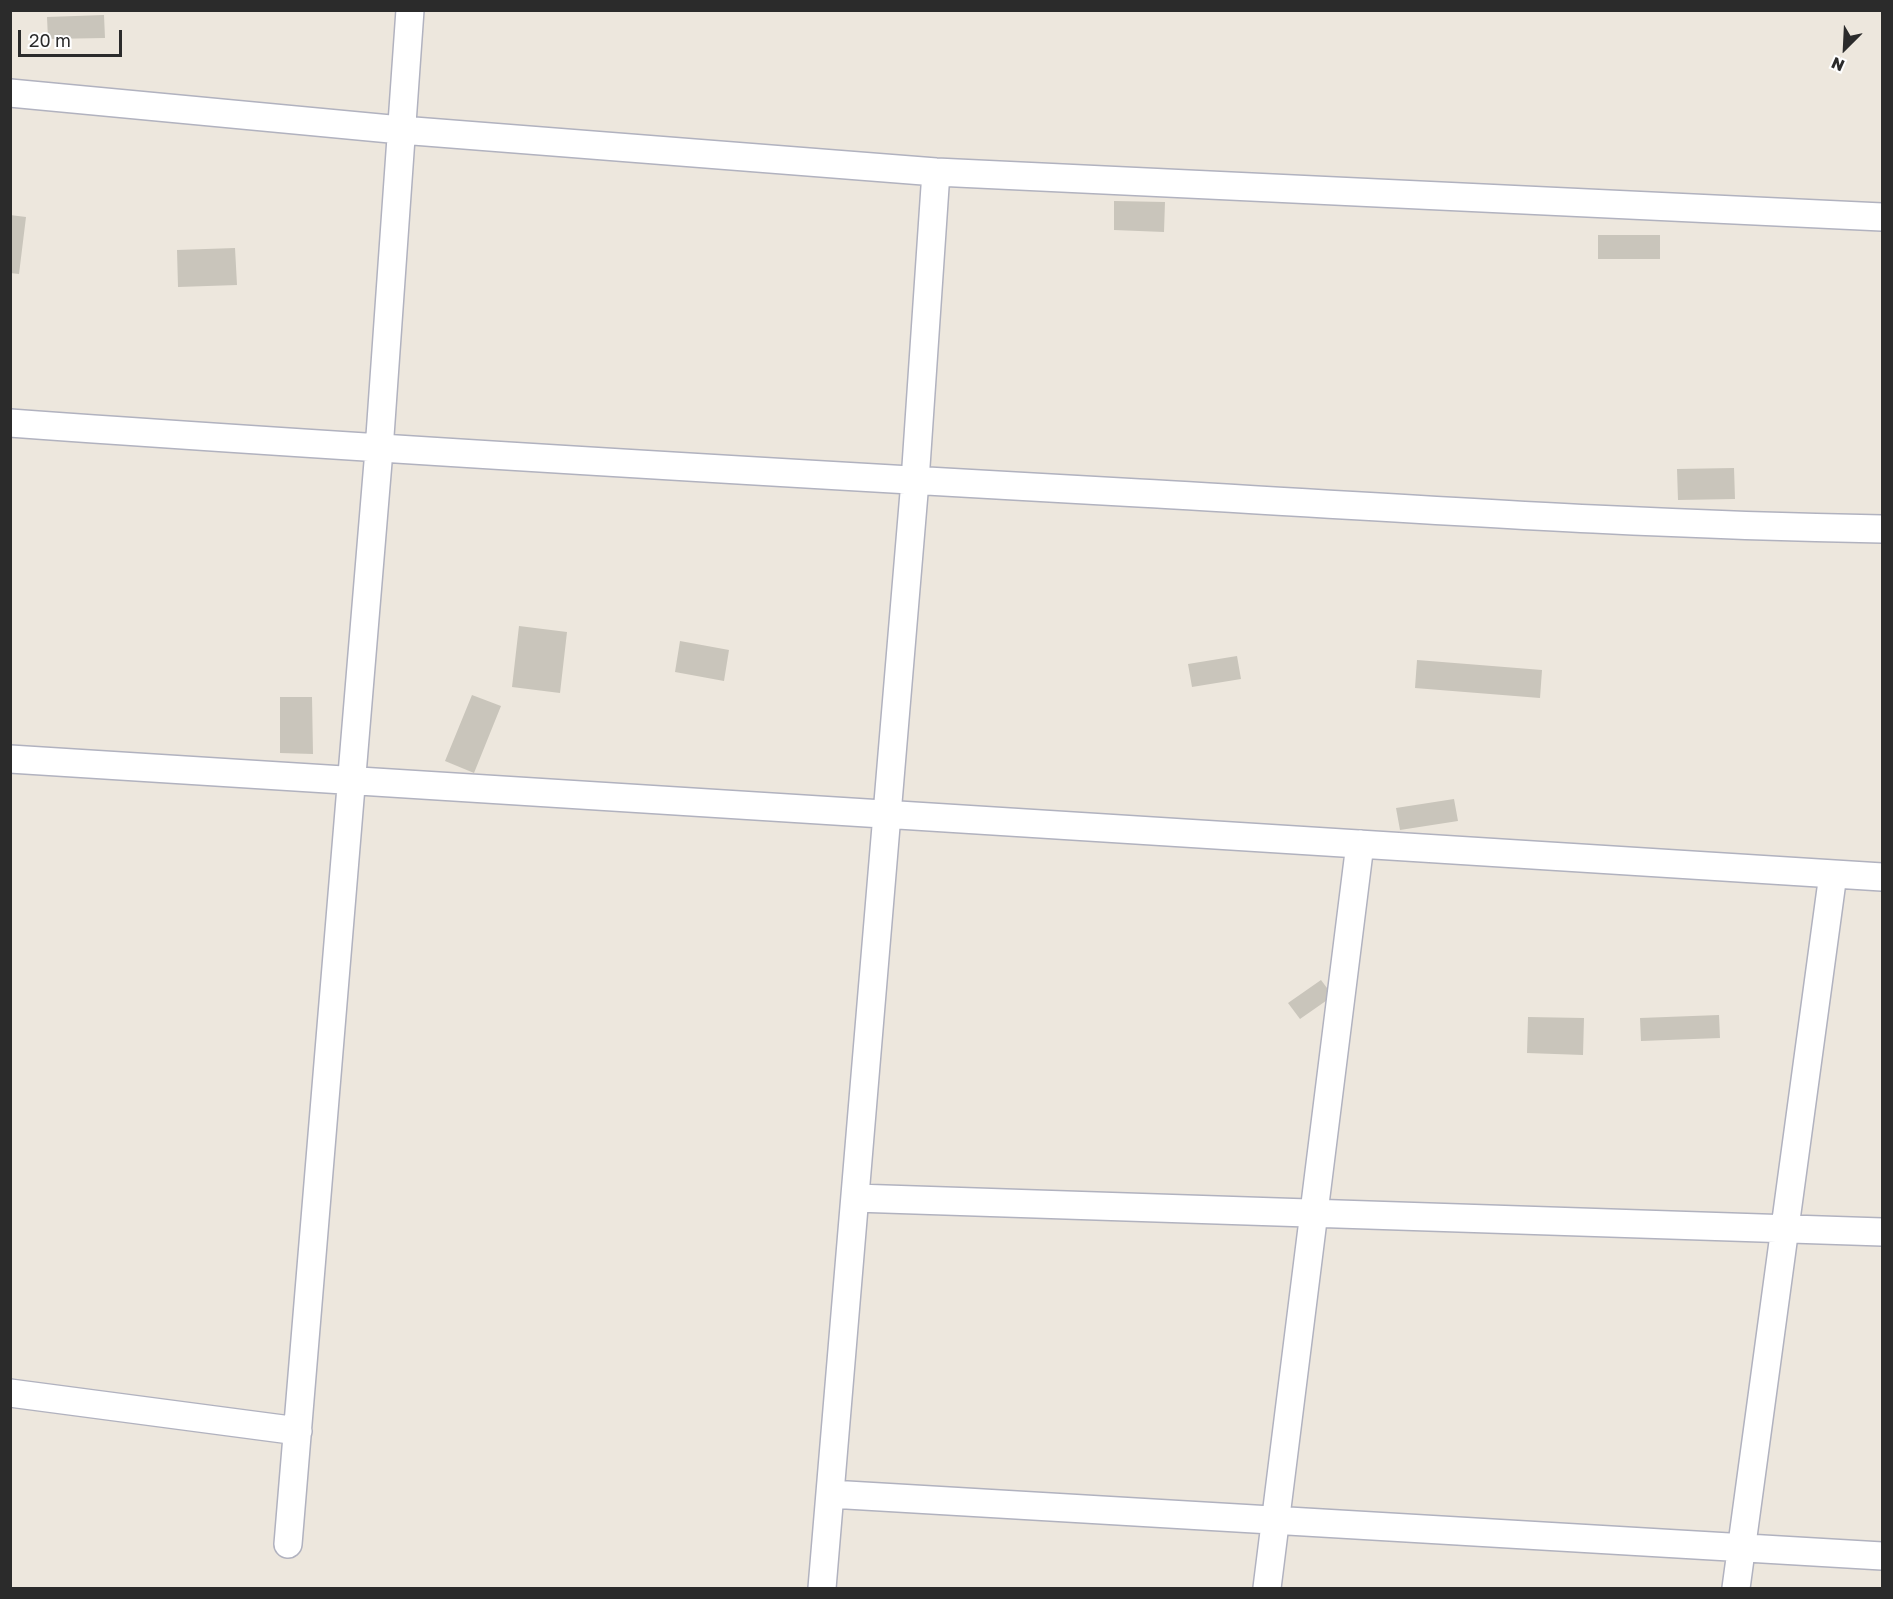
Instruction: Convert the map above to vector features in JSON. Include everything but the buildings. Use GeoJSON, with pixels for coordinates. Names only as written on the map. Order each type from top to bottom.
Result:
{"type":"FeatureCollection","features":[{"type":"Feature","properties":{"kind":"street"},"geometry":{"type":"LineString","coordinates":[[288,1544],[379,450],[410,10]]}},
{"type":"Feature","properties":{"kind":"street"},"geometry":{"type":"LineString","coordinates":[[10,93],[401,130],[936,172],[1882,216]]}},
{"type":"Feature","properties":{"kind":"street"},"geometry":{"type":"LineString","coordinates":[[822,1588],[915,481],[936,172]]}},
{"type":"Feature","properties":{"kind":"street"},"geometry":{"type":"LineString","coordinates":[[10,423],[379,450],[915,481],[1724,526],[1882,529]]}},
{"type":"Feature","properties":{"kind":"street"},"geometry":{"type":"LineString","coordinates":[[10,759],[1882,877]]}},
{"type":"Feature","properties":{"kind":"street"},"geometry":{"type":"LineString","coordinates":[[1267,1588],[1360,844]]}},
{"type":"Feature","properties":{"kind":"street"},"geometry":{"type":"LineString","coordinates":[[1737,1588],[1833,874]]}},
{"type":"Feature","properties":{"kind":"street"},"geometry":{"type":"LineString","coordinates":[[855,1197],[1882,1232]]}},
{"type":"Feature","properties":{"kind":"street"},"geometry":{"type":"LineString","coordinates":[[10,1393],[298,1431]]}},
{"type":"Feature","properties":{"kind":"street"},"geometry":{"type":"LineString","coordinates":[[830,1494],[1882,1556]]}}]}
